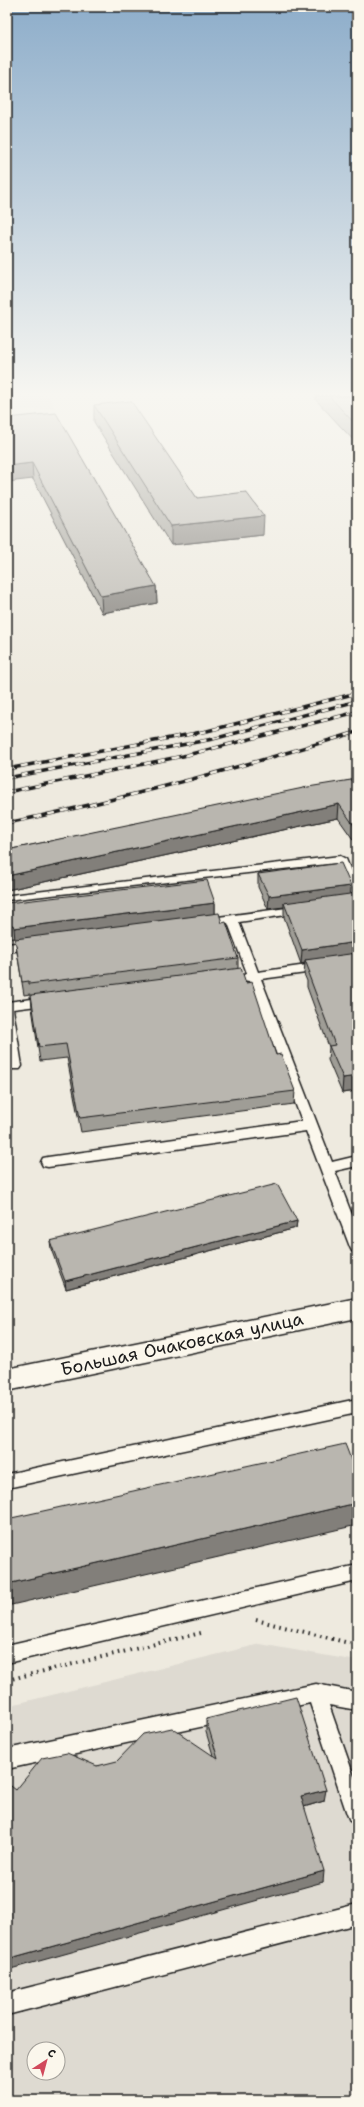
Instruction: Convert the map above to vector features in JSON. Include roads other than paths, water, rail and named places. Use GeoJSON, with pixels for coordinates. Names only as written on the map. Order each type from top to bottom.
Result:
{"type":"FeatureCollection","features":[{"type":"Feature","properties":{"kind":"street","name":"Большая Очаковская улица"},"geometry":{"type":"LineString","coordinates":[[7,1380],[357,1308]]}},
{"type":"Feature","properties":{"kind":"lane"},"geometry":{"type":"LineString","coordinates":[[11,898],[340,859],[354,902]]}},
{"type":"Feature","properties":{"kind":"lane"},"geometry":{"type":"LineString","coordinates":[[193,924],[310,909]]}},
{"type":"Feature","properties":{"kind":"lane"},"geometry":{"type":"LineString","coordinates":[[232,919],[357,1247]]}},
{"type":"Feature","properties":{"kind":"lane"},"geometry":{"type":"LineString","coordinates":[[7,948],[46,943]]}},
{"type":"Feature","properties":{"kind":"lane"},"geometry":{"type":"LineString","coordinates":[[238,978],[335,965]]}},
{"type":"Feature","properties":{"kind":"lane"},"geometry":{"type":"LineString","coordinates":[[15,1066],[7,1007],[61,1000]]}},
{"type":"Feature","properties":{"kind":"lane"},"geometry":{"type":"LineString","coordinates":[[48,1162],[311,1125]]}},
{"type":"Feature","properties":{"kind":"lane"},"geometry":{"type":"LineString","coordinates":[[328,1168],[357,1161]]}},
{"type":"Feature","properties":{"kind":"lane"},"geometry":{"type":"LineString","coordinates":[[7,1481],[357,1406]]}},
{"type":"Feature","properties":{"kind":"lane"},"geometry":{"type":"LineString","coordinates":[[7,1654],[357,1573]]}},
{"type":"Feature","properties":{"kind":"lane"},"geometry":{"type":"LineString","coordinates":[[7,1759],[316,1693],[357,1701]]}},
{"type":"Feature","properties":{"kind":"lane"},"geometry":{"type":"LineString","coordinates":[[316,1693],[357,1814]]}},
{"type":"Feature","properties":{"kind":"lane"},"geometry":{"type":"LineString","coordinates":[[7,2004],[357,1914]]}},
{"type":"Feature","properties":{"kind":"railway"},"geometry":{"type":"LineString","coordinates":[[7,769],[207,731],[357,693]]}},
{"type":"Feature","properties":{"kind":"railway"},"geometry":{"type":"LineString","coordinates":[[7,778],[213,739],[357,701]]}},
{"type":"Feature","properties":{"kind":"railway"},"geometry":{"type":"LineString","coordinates":[[7,792],[183,756],[357,712]]}},
{"type":"Feature","properties":{"kind":"railway"},"geometry":{"type":"LineString","coordinates":[[7,823],[96,804],[183,782],[357,732]]}}]}
